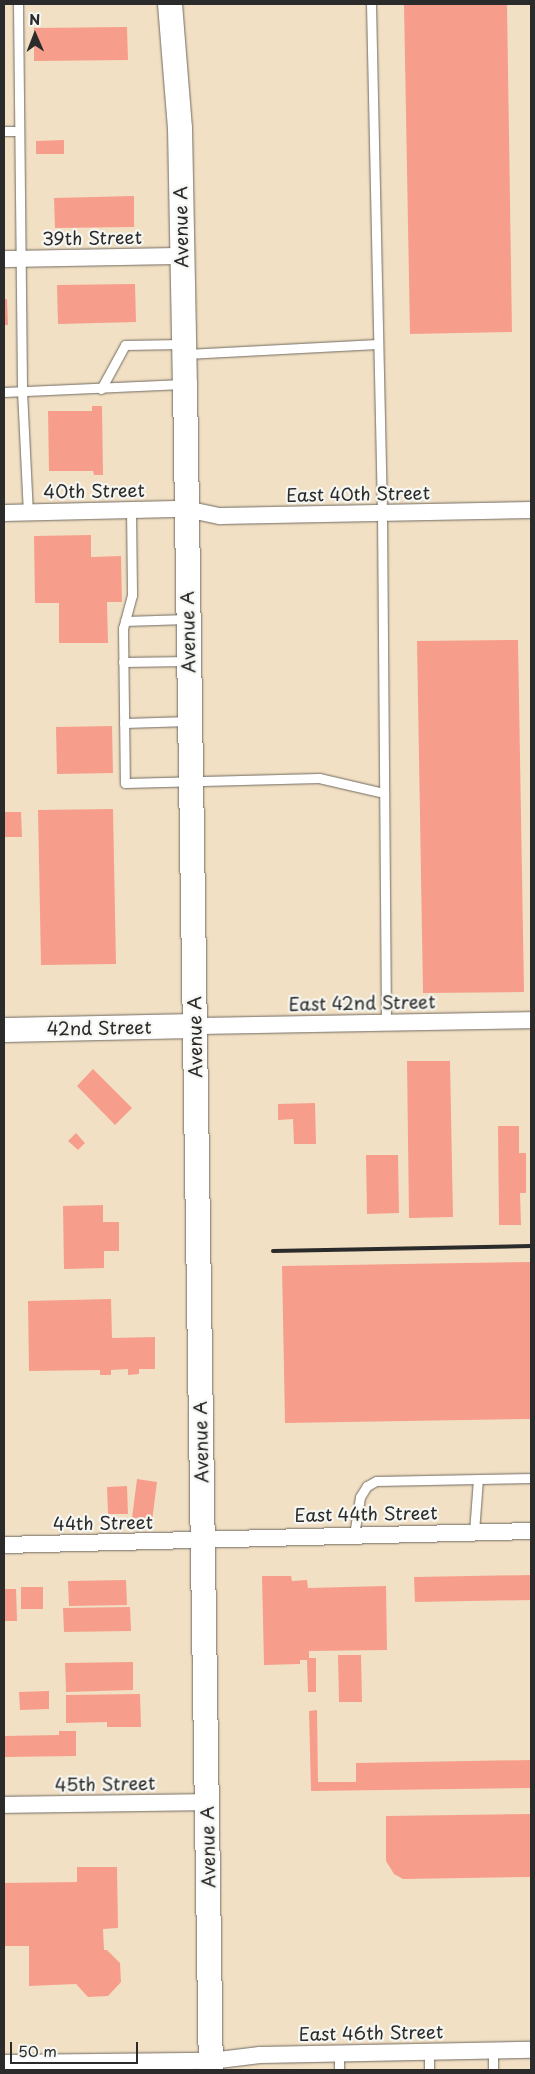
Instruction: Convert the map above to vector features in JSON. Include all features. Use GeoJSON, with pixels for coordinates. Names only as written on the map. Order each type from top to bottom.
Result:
{"type":"FeatureCollection","features":[{"type":"Feature","properties":{"kind":"main road","name":"Avenue A"},"geometry":{"type":"LineString","coordinates":[[170,4],[180,128],[211,2065]]}},
{"type":"Feature","properties":{"kind":"main road","name":"42nd Street"},"geometry":{"type":"LineString","coordinates":[[4,1030],[194,1026]]}},
{"type":"Feature","properties":{"kind":"street","name":"39th Street"},"geometry":{"type":"LineString","coordinates":[[4,259],[182,256]]}},
{"type":"Feature","properties":{"kind":"street","name":"East 40th Street"},"geometry":{"type":"LineString","coordinates":[[186,510],[220,516],[531,510]]}},
{"type":"Feature","properties":{"kind":"street","name":"40th Street"},"geometry":{"type":"LineString","coordinates":[[4,513],[186,510]]}},
{"type":"Feature","properties":{"kind":"street","name":"East 42nd Street"},"geometry":{"type":"LineString","coordinates":[[194,1026],[531,1020]]}},
{"type":"Feature","properties":{"kind":"street","name":"East 44th Street"},"geometry":{"type":"LineString","coordinates":[[202,1541],[248,1537],[531,1531]]}},
{"type":"Feature","properties":{"kind":"street","name":"44th Street"},"geometry":{"type":"LineString","coordinates":[[4,1545],[202,1541]]}},
{"type":"Feature","properties":{"kind":"street","name":"45th Street"},"geometry":{"type":"LineString","coordinates":[[4,1806],[207,1802]]}},
{"type":"Feature","properties":{"kind":"street","name":"East 46th Street"},"geometry":{"type":"LineString","coordinates":[[4,2063],[126,2066],[211,2065],[260,2055],[531,2050]]}},
{"type":"Feature","properties":{"kind":"lane"},"geometry":{"type":"LineString","coordinates":[[18,4],[22,391],[28,512]]}},
{"type":"Feature","properties":{"kind":"lane"},"geometry":{"type":"LineString","coordinates":[[371,4],[382,513],[386,1022]]}},
{"type":"Feature","properties":{"kind":"lane"},"geometry":{"type":"LineString","coordinates":[[4,131],[19,131]]}},
{"type":"Feature","properties":{"kind":"lane"},"geometry":{"type":"LineString","coordinates":[[101,389],[125,345],[183,349],[378,344]]}},
{"type":"Feature","properties":{"kind":"lane"},"geometry":{"type":"LineString","coordinates":[[4,392],[185,384]]}},
{"type":"Feature","properties":{"kind":"lane"},"geometry":{"type":"LineString","coordinates":[[131,510],[132,595],[125,621],[123,662],[125,783],[319,778],[384,793]]}},
{"type":"Feature","properties":{"kind":"lane"},"geometry":{"type":"LineString","coordinates":[[125,621],[188,619]]}},
{"type":"Feature","properties":{"kind":"lane"},"geometry":{"type":"LineString","coordinates":[[123,662],[188,661]]}},
{"type":"Feature","properties":{"kind":"lane"},"geometry":{"type":"LineString","coordinates":[[124,723],[189,722]]}},
{"type":"Feature","properties":{"kind":"lane"},"geometry":{"type":"LineString","coordinates":[[354,1535],[360,1497],[367,1486],[376,1481],[531,1478]]}},
{"type":"Feature","properties":{"kind":"lane"},"geometry":{"type":"LineString","coordinates":[[474,1532],[478,1479]]}},
{"type":"Feature","properties":{"kind":"lane"},"geometry":{"type":"LineString","coordinates":[[429,2051],[429,2070]]}},
{"type":"Feature","properties":{"kind":"lane"},"geometry":{"type":"LineString","coordinates":[[493,2051],[493,2070]]}},
{"type":"Feature","properties":{"kind":"lane"},"geometry":{"type":"LineString","coordinates":[[338,2054],[339,2070]]}},
{"type":"Feature","properties":{"kind":"building"},"geometry":{"type":"Polygon","coordinates":[[[507,4],[512,332],[410,334],[404,5],[507,4]]]}},
{"type":"Feature","properties":{"kind":"building"},"geometry":{"type":"Polygon","coordinates":[[[127,27],[128,60],[34,61],[34,28],[127,27]]]}},
{"type":"Feature","properties":{"kind":"building"},"geometry":{"type":"Polygon","coordinates":[[[64,140],[64,154],[36,154],[36,141],[64,140]]]}},
{"type":"Feature","properties":{"kind":"building"},"geometry":{"type":"Polygon","coordinates":[[[134,196],[134,227],[55,228],[54,198],[134,196]]]}},
{"type":"Feature","properties":{"kind":"building"},"geometry":{"type":"Polygon","coordinates":[[[135,284],[136,322],[58,324],[57,285],[135,284]]]}},
{"type":"Feature","properties":{"kind":"building"},"geometry":{"type":"Polygon","coordinates":[[[4,299],[7,299],[8,325],[4,325],[4,299]]]}},
{"type":"Feature","properties":{"kind":"building"},"geometry":{"type":"Polygon","coordinates":[[[92,406],[102,406],[103,475],[94,475],[93,471],[49,471],[48,411],[92,411],[92,406]]]}},
{"type":"Feature","properties":{"kind":"building"},"geometry":{"type":"Polygon","coordinates":[[[91,535],[91,557],[121,556],[122,602],[107,602],[108,643],[59,643],[59,603],[35,603],[34,536],[91,535]]]}},
{"type":"Feature","properties":{"kind":"building"},"geometry":{"type":"Polygon","coordinates":[[[518,640],[524,992],[423,993],[417,641],[518,640]]]}},
{"type":"Feature","properties":{"kind":"building"},"geometry":{"type":"Polygon","coordinates":[[[112,726],[113,773],[57,774],[56,727],[112,726]]]}},
{"type":"Feature","properties":{"kind":"building"},"geometry":{"type":"Polygon","coordinates":[[[113,809],[116,964],[41,965],[38,810],[113,809]]]}},
{"type":"Feature","properties":{"kind":"building"},"geometry":{"type":"Polygon","coordinates":[[[4,812],[21,812],[22,837],[4,837],[4,812]]]}},
{"type":"Feature","properties":{"kind":"building"},"geometry":{"type":"Polygon","coordinates":[[[407,1061],[450,1061],[453,1217],[409,1218],[407,1061]]]}},
{"type":"Feature","properties":{"kind":"building"},"geometry":{"type":"Polygon","coordinates":[[[93,1069],[132,1108],[115,1125],[77,1086],[93,1069]]]}},
{"type":"Feature","properties":{"kind":"building"},"geometry":{"type":"Polygon","coordinates":[[[315,1103],[316,1144],[294,1144],[293,1119],[278,1120],[278,1104],[315,1103]]]}},
{"type":"Feature","properties":{"kind":"building"},"geometry":{"type":"Polygon","coordinates":[[[498,1126],[519,1126],[519,1153],[526,1153],[526,1193],[520,1193],[521,1225],[499,1225],[498,1126]]]}},
{"type":"Feature","properties":{"kind":"building"},"geometry":{"type":"Polygon","coordinates":[[[76,1133],[85,1143],[78,1150],[68,1141],[76,1133]]]}},
{"type":"Feature","properties":{"kind":"building"},"geometry":{"type":"Polygon","coordinates":[[[366,1155],[398,1155],[399,1213],[367,1214],[366,1155]]]}},
{"type":"Feature","properties":{"kind":"building"},"geometry":{"type":"Polygon","coordinates":[[[103,1205],[103,1222],[119,1222],[119,1251],[104,1251],[104,1268],[64,1269],[63,1206],[103,1205]]]}},
{"type":"Feature","properties":{"kind":"building"},"geometry":{"type":"Polygon","coordinates":[[[531,1262],[531,1419],[285,1423],[282,1266],[531,1262]]]}},
{"type":"Feature","properties":{"kind":"building"},"geometry":{"type":"Polygon","coordinates":[[[111,1299],[112,1338],[155,1337],[155,1369],[139,1369],[139,1374],[128,1375],[128,1369],[111,1370],[111,1375],[100,1375],[100,1370],[29,1371],[28,1301],[111,1299]]]}},
{"type":"Feature","properties":{"kind":"building"},"geometry":{"type":"Polygon","coordinates":[[[137,1479],[157,1482],[152,1521],[132,1518],[137,1479]]]}},
{"type":"Feature","properties":{"kind":"building"},"geometry":{"type":"Polygon","coordinates":[[[127,1486],[128,1514],[108,1514],[107,1487],[127,1486]]]}},
{"type":"Feature","properties":{"kind":"building"},"geometry":{"type":"Polygon","coordinates":[[[531,1575],[531,1600],[415,1602],[414,1577],[531,1575]]]}},
{"type":"Feature","properties":{"kind":"building"},"geometry":{"type":"Polygon","coordinates":[[[262,1576],[291,1576],[292,1581],[307,1580],[308,1588],[386,1586],[387,1650],[309,1651],[309,1658],[316,1658],[316,1692],[308,1692],[307,1660],[300,1660],[300,1664],[264,1665],[262,1576]]]}},
{"type":"Feature","properties":{"kind":"building"},"geometry":{"type":"Polygon","coordinates":[[[126,1580],[127,1605],[69,1606],[68,1581],[126,1580]]]}},
{"type":"Feature","properties":{"kind":"building"},"geometry":{"type":"Polygon","coordinates":[[[21,1587],[43,1587],[43,1609],[21,1609],[21,1587]]]}},
{"type":"Feature","properties":{"kind":"building"},"geometry":{"type":"Polygon","coordinates":[[[4,1589],[16,1589],[17,1621],[4,1621],[4,1589]]]}},
{"type":"Feature","properties":{"kind":"building"},"geometry":{"type":"Polygon","coordinates":[[[130,1607],[131,1631],[64,1632],[63,1608],[130,1607]]]}},
{"type":"Feature","properties":{"kind":"building"},"geometry":{"type":"Polygon","coordinates":[[[338,1655],[361,1655],[362,1702],[339,1702],[338,1655]]]}},
{"type":"Feature","properties":{"kind":"building"},"geometry":{"type":"Polygon","coordinates":[[[133,1662],[133,1690],[66,1692],[65,1663],[133,1662]]]}},
{"type":"Feature","properties":{"kind":"building"},"geometry":{"type":"Polygon","coordinates":[[[49,1691],[49,1709],[20,1710],[19,1692],[49,1691]]]}},
{"type":"Feature","properties":{"kind":"building"},"geometry":{"type":"Polygon","coordinates":[[[140,1694],[141,1727],[107,1727],[107,1722],[66,1723],[66,1695],[140,1694]]]}},
{"type":"Feature","properties":{"kind":"building"},"geometry":{"type":"Polygon","coordinates":[[[317,1710],[318,1782],[356,1782],[356,1763],[531,1760],[531,1788],[311,1791],[309,1711],[317,1710]]]}},
{"type":"Feature","properties":{"kind":"building"},"geometry":{"type":"Polygon","coordinates":[[[59,1731],[76,1731],[76,1756],[4,1757],[4,1736],[59,1735],[59,1731]]]}},
{"type":"Feature","properties":{"kind":"building"},"geometry":{"type":"Polygon","coordinates":[[[531,1814],[531,1877],[403,1879],[394,1874],[386,1861],[386,1816],[531,1814]]]}},
{"type":"Feature","properties":{"kind":"building"},"geometry":{"type":"Polygon","coordinates":[[[77,1867],[117,1867],[118,1928],[103,1929],[104,1950],[107,1950],[120,1963],[121,1982],[108,1996],[88,1997],[76,1984],[29,1986],[29,1946],[4,1946],[4,1883],[77,1882],[77,1867]]]}},
{"type":"Feature","properties":{"kind":"railway"},"geometry":{"type":"LineString","coordinates":[[273,1251],[531,1246]]}}]}
